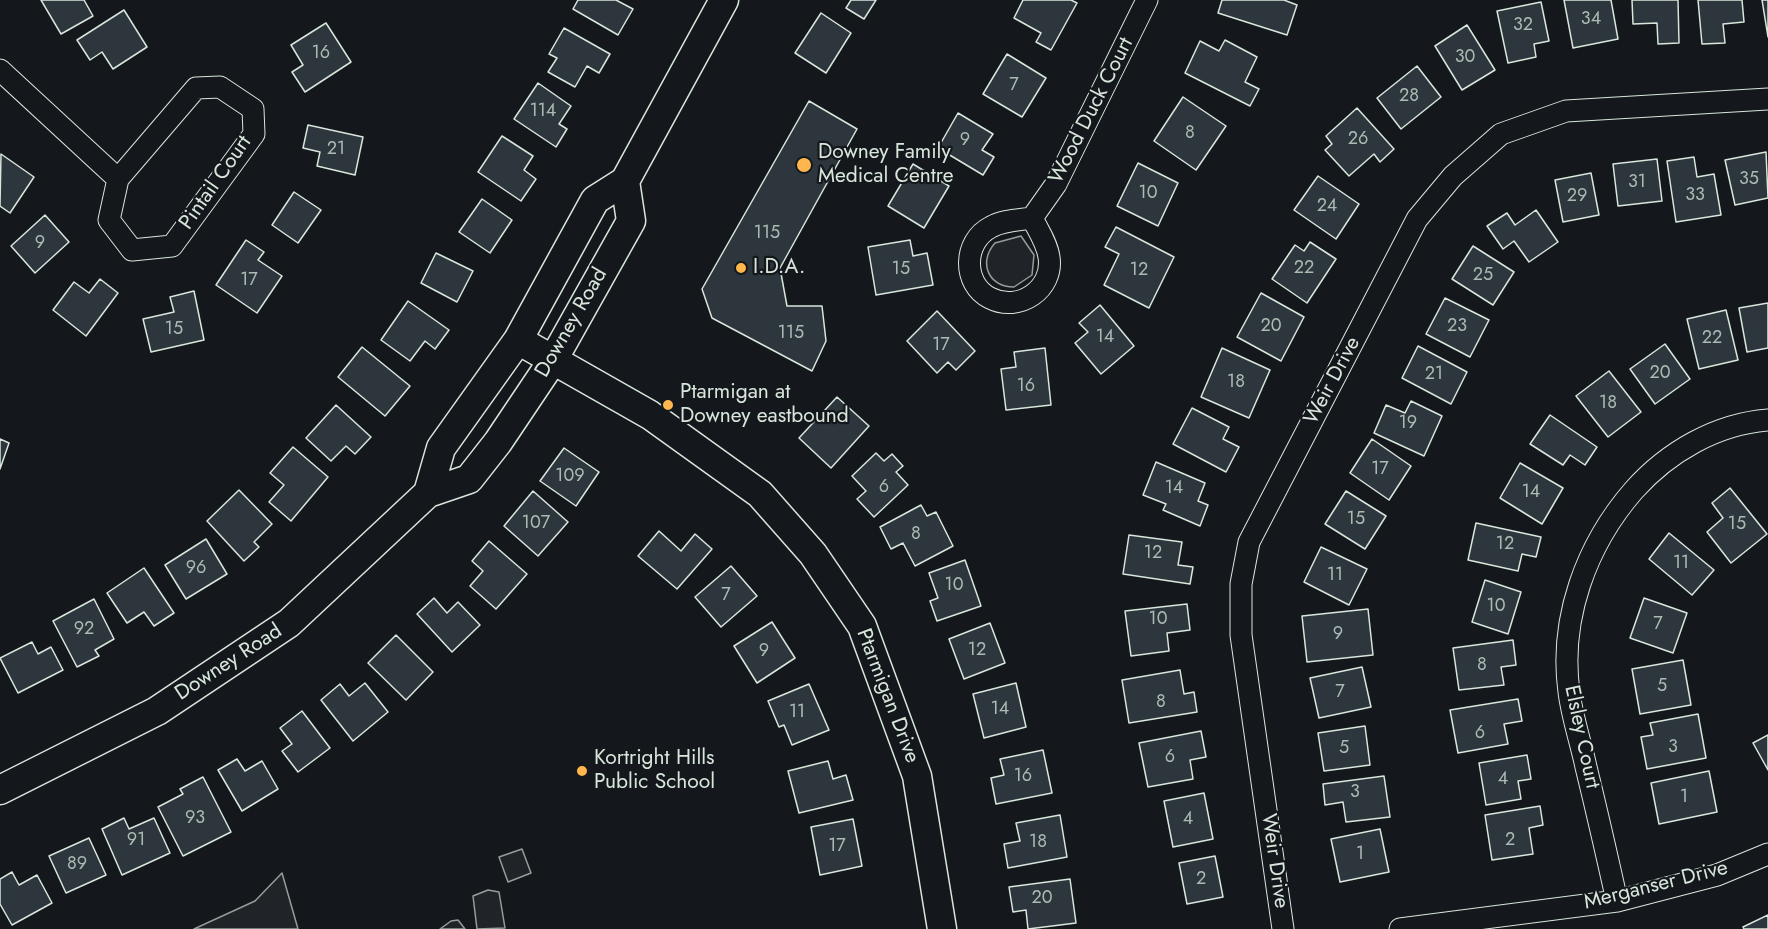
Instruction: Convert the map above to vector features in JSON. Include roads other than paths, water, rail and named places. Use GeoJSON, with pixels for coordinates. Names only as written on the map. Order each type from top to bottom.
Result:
{"type":"FeatureCollection","features":[{"type":"Feature","properties":{"kind":"main road","name":"Downey Road"},"geometry":{"type":"LineString","coordinates":[[428,493],[441,448],[518,340],[595,200],[625,181],[723,0]]}},
{"type":"Feature","properties":{"kind":"main road","name":"Downey Road"},"geometry":{"type":"LineString","coordinates":[[0,790],[157,711],[289,623],[428,493],[469,478],[498,442],[553,360],[631,221],[625,181]]}},
{"type":"Feature","properties":{"kind":"main road","name":"Ptarmigan Drive"},"geometry":{"type":"LineString","coordinates":[[518,340],[650,415],[760,494],[813,554],[862,626],[917,776],[942,929]]}},
{"type":"Feature","properties":{"kind":"street","name":"Wood Duck Court"},"geometry":{"type":"LineString","coordinates":[[1032,218],[1056,184],[1147,0]]}},
{"type":"Feature","properties":{"kind":"street"},"geometry":{"type":"LineString","coordinates":[[0,70],[118,179]]}},
{"type":"Feature","properties":{"kind":"street","name":"Pintail Court"},"geometry":{"type":"LineString","coordinates":[[220,87],[253,109],[254,134],[172,246],[132,250],[109,220],[118,179],[196,88],[220,87]]}},
{"type":"Feature","properties":{"kind":"street","name":"Weir Drive"},"geometry":{"type":"LineString","coordinates":[[1283,929],[1241,635],[1241,584],[1249,542],[1417,219],[1453,176],[1501,134],[1566,111],[1768,99]]}},
{"type":"Feature","properties":{"kind":"street","name":"Elsley Court"},"geometry":{"type":"LineString","coordinates":[[1617,901],[1569,692],[1567,656],[1570,621],[1580,582],[1595,546],[1616,513],[1655,469],[1689,445],[1714,433],[1740,424],[1768,420]]}},
{"type":"Feature","properties":{"kind":"street","name":"Merganser Drive"},"geometry":{"type":"LineString","coordinates":[[1400,929],[1617,901],[1717,875],[1768,854]]}},
{"type":"Feature","properties":{"kind":"place","name":"Downey Family Medical Centre"},"geometry":{"type":"Point","coordinates":[804,165]}},
{"type":"Feature","properties":{"kind":"place","name":"I.D.A."},"geometry":{"type":"Point","coordinates":[741,268]}},
{"type":"Feature","properties":{"kind":"place","name":"Ptarmigan at Downey eastbound"},"geometry":{"type":"Point","coordinates":[668,405]}},
{"type":"Feature","properties":{"kind":"place","name":"Kortright Hills Public School"},"geometry":{"type":"Point","coordinates":[582,771]}}]}
